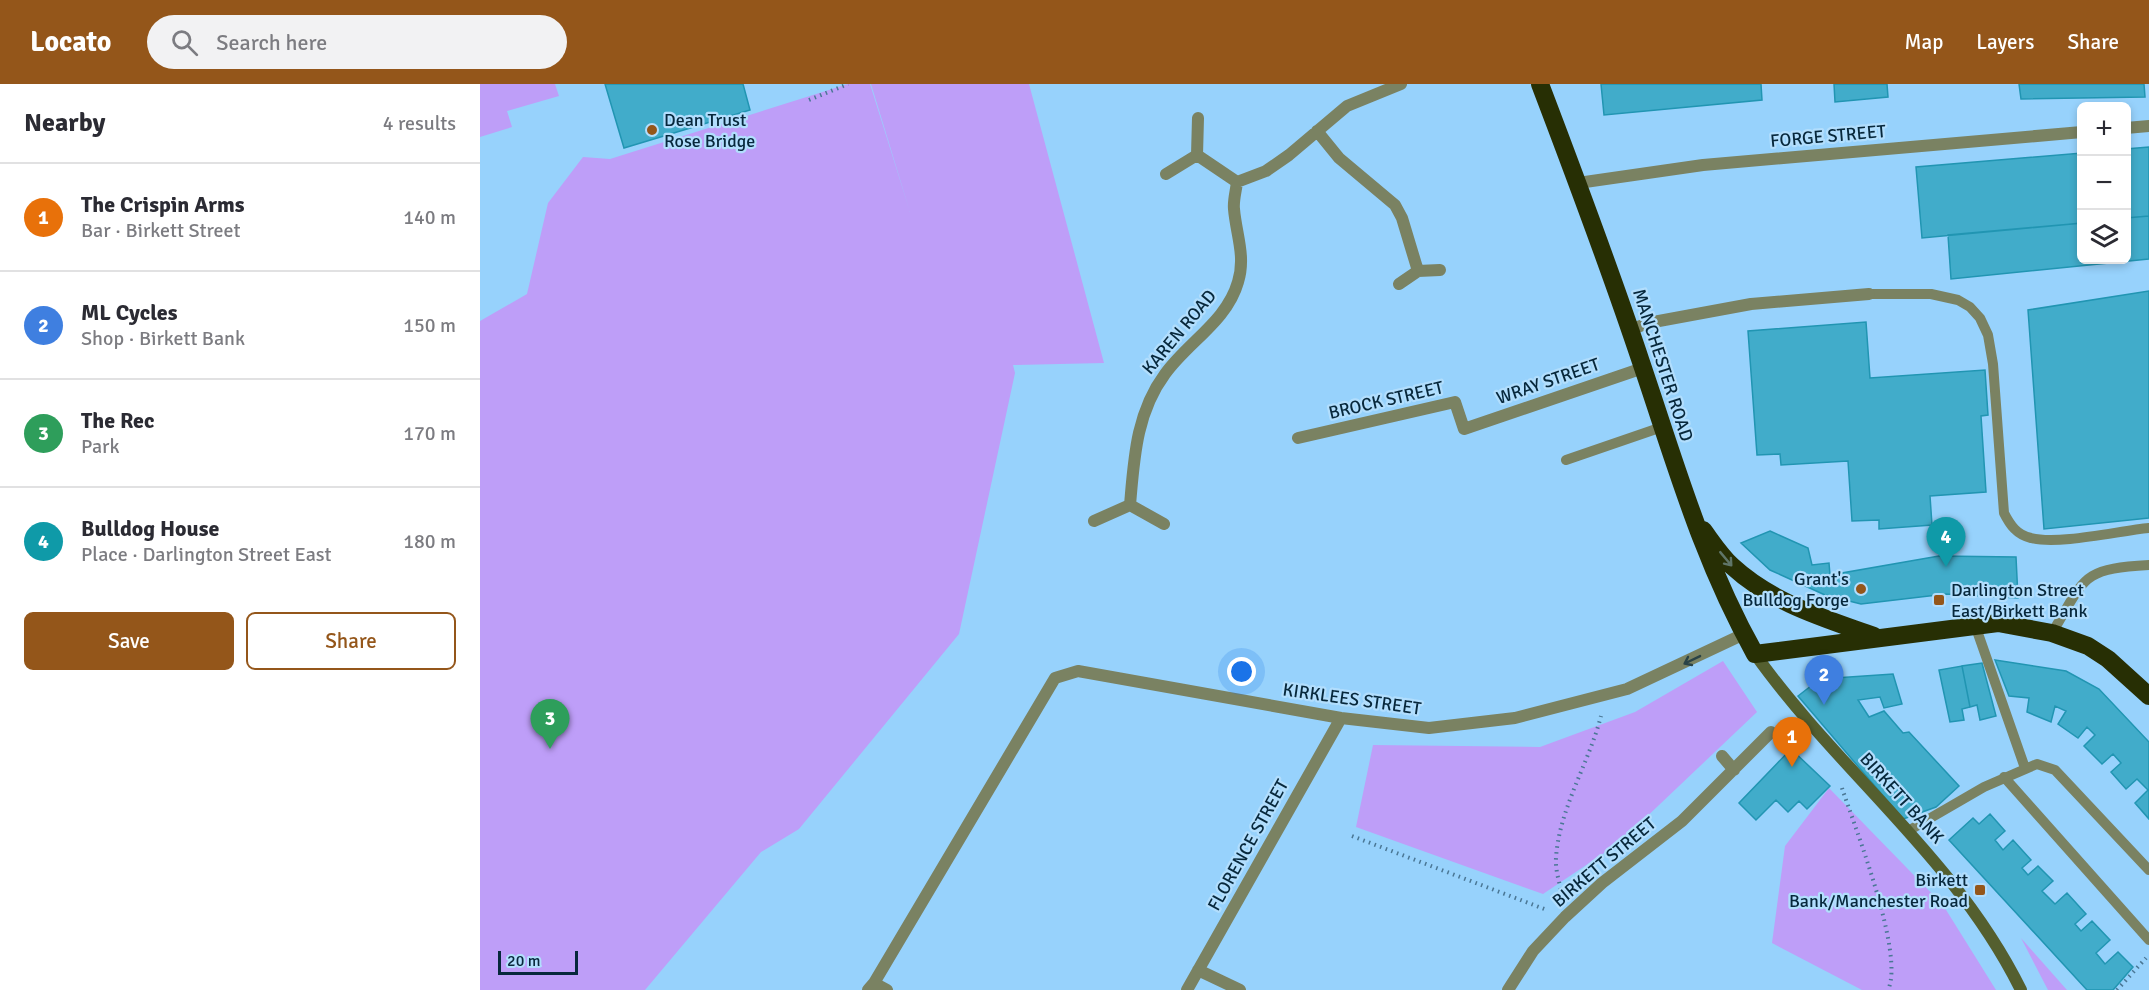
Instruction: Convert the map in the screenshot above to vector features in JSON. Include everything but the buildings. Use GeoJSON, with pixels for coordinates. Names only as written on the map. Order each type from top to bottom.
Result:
{"type":"FeatureCollection","features":[{"type":"Feature","properties":{"kind":"highway","name":"MANCHESTER ROAD"},"geometry":{"type":"LineString","coordinates":[[1540,84],[1630,330],[1690,513],[1715,578],[1755,654]]}},
{"type":"Feature","properties":{"kind":"highway"},"geometry":{"type":"LineString","coordinates":[[1690,513],[1731,565],[1762,591],[1804,611],[1879,638]]}},
{"type":"Feature","properties":{"kind":"highway"},"geometry":{"type":"LineString","coordinates":[[1755,654],[1998,623],[2070,638],[2108,659],[2149,696]]}},
{"type":"Feature","properties":{"kind":"street"},"geometry":{"type":"LineString","coordinates":[[1360,84],[1365,98]]}},
{"type":"Feature","properties":{"kind":"street"},"geometry":{"type":"LineString","coordinates":[[1197,155],[1237,182],[1266,171],[1347,106],[1401,84]]}},
{"type":"Feature","properties":{"kind":"street"},"geometry":{"type":"LineString","coordinates":[[1197,155],[1198,118]]}},
{"type":"Feature","properties":{"kind":"street"},"geometry":{"type":"LineString","coordinates":[[2131,128],[2149,126]]}},
{"type":"Feature","properties":{"kind":"street"},"geometry":{"type":"LineString","coordinates":[[1317,131],[1339,158],[1395,205],[1402,218],[1418,271]]}},
{"type":"Feature","properties":{"kind":"street","name":"FORGE STREET"},"geometry":{"type":"LineString","coordinates":[[1578,183],[1703,165],[2077,132]]}},
{"type":"Feature","properties":{"kind":"street"},"geometry":{"type":"LineString","coordinates":[[1166,174],[1197,155]]}},
{"type":"Feature","properties":{"kind":"street","name":"KAREN ROAD"},"geometry":{"type":"LineString","coordinates":[[1130,505],[1135,452],[1150,397],[1166,372],[1228,305],[1238,282],[1242,258],[1233,208],[1237,182]]}},
{"type":"Feature","properties":{"kind":"street"},"geometry":{"type":"LineString","coordinates":[[1399,284],[1418,271],[1440,270]]}},
{"type":"Feature","properties":{"kind":"street"},"geometry":{"type":"LineString","coordinates":[[1630,330],[1648,323],[1751,304],[1869,294]]}},
{"type":"Feature","properties":{"kind":"street","name":"WRAY STREET"},"geometry":{"type":"LineString","coordinates":[[1464,429],[1643,368]]}},
{"type":"Feature","properties":{"kind":"street","name":"BROCK STREET"},"geometry":{"type":"LineString","coordinates":[[1298,438],[1455,402],[1464,429]]}},
{"type":"Feature","properties":{"kind":"street"},"geometry":{"type":"LineString","coordinates":[[1094,521],[1130,505],[1164,524]]}},
{"type":"Feature","properties":{"kind":"street","name":"KIRKLEES STREET"},"geometry":{"type":"LineString","coordinates":[[871,987],[1055,678],[1078,671],[1341,718],[1430,728],[1515,718],[1606,694],[1668,672],[1744,634]]}},
{"type":"Feature","properties":{"kind":"street","name":"BIRKETT BANK"},"geometry":{"type":"LineString","coordinates":[[1755,654],[1830,745],[1960,890],[2012,972],[2020,990]]}},
{"type":"Feature","properties":{"kind":"street","name":"FLORENCE STREET"},"geometry":{"type":"LineString","coordinates":[[1187,990],[1341,718]]}},
{"type":"Feature","properties":{"kind":"street","name":"BIRKETT STREET"},"geometry":{"type":"LineString","coordinates":[[1508,990],[1533,951],[1565,917],[1602,882],[1682,820],[1771,732]]}},
{"type":"Feature","properties":{"kind":"street"},"geometry":{"type":"LineString","coordinates":[[1722,756],[1734,770]]}},
{"type":"Feature","properties":{"kind":"street"},"geometry":{"type":"LineString","coordinates":[[1198,970],[1240,990]]}},
{"type":"Feature","properties":{"kind":"street"},"geometry":{"type":"LineString","coordinates":[[871,987],[887,990]]}},
{"type":"Feature","properties":{"kind":"lane"},"geometry":{"type":"LineString","coordinates":[[1869,294],[1931,294],[1958,300],[1970,307],[1980,318],[1988,335],[1993,364],[2004,513],[2009,524],[2018,533],[2031,538],[2054,539],[2149,528]]}},
{"type":"Feature","properties":{"kind":"lane"},"geometry":{"type":"LineString","coordinates":[[1566,460],[1662,427]]}},
{"type":"Feature","properties":{"kind":"lane"},"geometry":{"type":"LineString","coordinates":[[2052,633],[2085,580],[2096,572],[2111,567],[2149,564]]}},
{"type":"Feature","properties":{"kind":"lane"},"geometry":{"type":"LineString","coordinates":[[1975,625],[2025,768]]}},
{"type":"Feature","properties":{"kind":"lane"},"geometry":{"type":"LineString","coordinates":[[1908,831],[2004,777],[2037,764],[2055,770],[2149,870]]}},
{"type":"Feature","properties":{"kind":"lane"},"geometry":{"type":"LineString","coordinates":[[2004,777],[2149,940]]}},
{"type":"Feature","properties":{"kind":"path"},"geometry":{"type":"LineString","coordinates":[[809,100],[848,84]]}},
{"type":"Feature","properties":{"kind":"path"},"geometry":{"type":"LineString","coordinates":[[1352,836],[1565,917],[1556,859],[1564,818],[1594,741],[1606,694]]}},
{"type":"Feature","properties":{"kind":"path"},"geometry":{"type":"LineString","coordinates":[[1839,779],[1881,909],[1890,965],[1888,990]]}},
{"type":"Feature","properties":{"kind":"path"},"geometry":{"type":"LineString","coordinates":[[2117,990],[2149,956]]}},
{"type":"Feature","properties":{"kind":"shaded area"},"geometry":{"type":"Polygon","coordinates":[[[480,84],[555,84],[559,96],[507,111],[512,127],[480,137],[480,84]]]}},
{"type":"Feature","properties":{"kind":"shaded area"},"geometry":{"type":"Polygon","coordinates":[[[848,84],[870,84],[910,212],[871,84],[1029,84],[1104,363],[1013,365],[1015,373],[959,634],[799,829],[761,852],[645,990],[480,990],[480,321],[527,294],[548,203],[583,157],[610,159],[848,84]]]}},
{"type":"Feature","properties":{"kind":"shaded area"},"geometry":{"type":"Polygon","coordinates":[[[1723,661],[1757,712],[1619,843],[1543,894],[1356,827],[1373,745],[1540,747],[1635,712],[1723,661]]]}},
{"type":"Feature","properties":{"kind":"shaded area"},"geometry":{"type":"Polygon","coordinates":[[[1829,788],[1943,905],[1996,990],[1862,990],[1772,943],[1785,846],[1829,788]]]}},
{"type":"Feature","properties":{"kind":"shaded area"},"geometry":{"type":"Polygon","coordinates":[[[2021,938],[2067,990],[2048,990],[2021,938]]]}},
{"type":"Feature","properties":{"kind":"place","name":"Dean Trust Rose Bridge"},"geometry":{"type":"Point","coordinates":[652,130]}},
{"type":"Feature","properties":{"kind":"place","name":"Bulldog House"},"geometry":{"type":"Point","coordinates":[1946,567]}},
{"type":"Feature","properties":{"kind":"place","name":"Grant's Bulldog Forge"},"geometry":{"type":"Point","coordinates":[1861,589]}},
{"type":"Feature","properties":{"kind":"place","name":"Darlington Street East/Birkett Bank"},"geometry":{"type":"Point","coordinates":[1939,600]}},
{"type":"Feature","properties":{"kind":"place","name":"ML Cycles"},"geometry":{"type":"Point","coordinates":[1824,705]}},
{"type":"Feature","properties":{"kind":"place","name":"The Rec"},"geometry":{"type":"Point","coordinates":[550,749]}},
{"type":"Feature","properties":{"kind":"place","name":"The Crispin Arms"},"geometry":{"type":"Point","coordinates":[1792,767]}},
{"type":"Feature","properties":{"kind":"place","name":"Birkett Bank/Manchester Road"},"geometry":{"type":"Point","coordinates":[1980,890]}}]}
